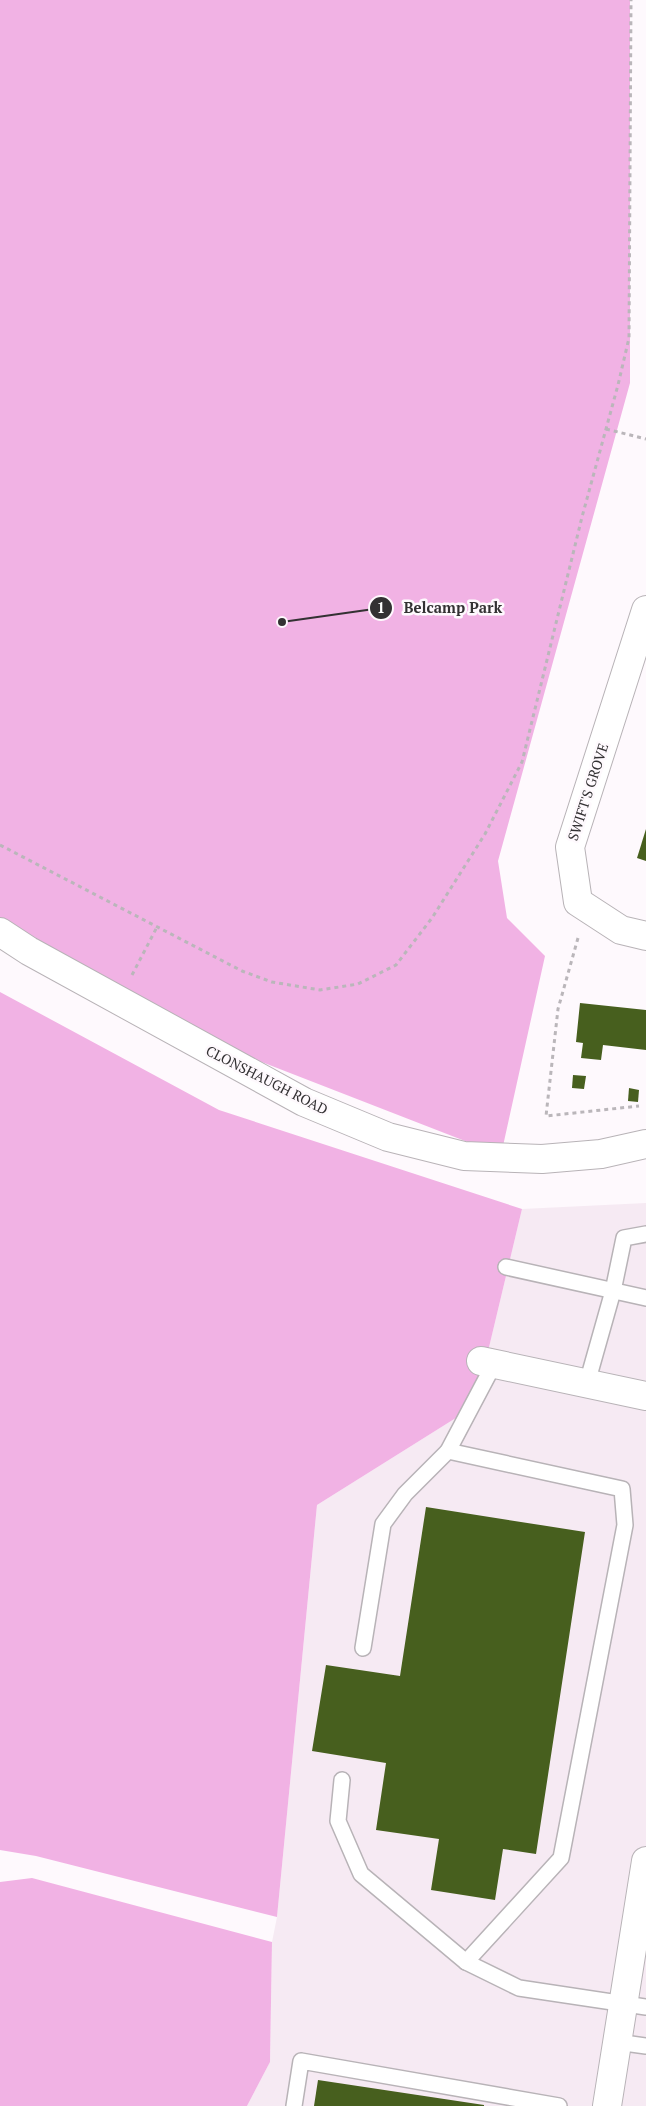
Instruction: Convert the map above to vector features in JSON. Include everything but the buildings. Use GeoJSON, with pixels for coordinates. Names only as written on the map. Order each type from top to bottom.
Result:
{"type":"FeatureCollection","features":[{"type":"Feature","properties":{"kind":"street","name":"SWIFT'S GROVE"},"geometry":{"type":"LineString","coordinates":[[646,610],[570,847],[578,902],[621,930],[646,936]]}},
{"type":"Feature","properties":{"kind":"street","name":"CLONSHAUGH ROAD"},"geometry":{"type":"LineString","coordinates":[[0,932],[304,1102],[388,1137],[464,1156],[542,1159],[601,1154],[646,1144]]}},
{"type":"Feature","properties":{"kind":"street"},"geometry":{"type":"LineString","coordinates":[[487,1362],[646,1396]]}},
{"type":"Feature","properties":{"kind":"street"},"geometry":{"type":"LineString","coordinates":[[607,2106],[617,2042],[635,2005],[646,1862]]}},
{"type":"Feature","properties":{"kind":"lane"},"geometry":{"type":"LineString","coordinates":[[587,1383],[624,1238],[646,1234]]}},
{"type":"Feature","properties":{"kind":"lane"},"geometry":{"type":"LineString","coordinates":[[506,1267],[646,1298]]}},
{"type":"Feature","properties":{"kind":"lane"},"geometry":{"type":"LineString","coordinates":[[363,1648],[383,1524],[405,1494],[448,1451],[487,1362]]}},
{"type":"Feature","properties":{"kind":"lane"},"geometry":{"type":"LineString","coordinates":[[448,1451],[622,1488],[625,1526],[561,1858],[466,1962]]}},
{"type":"Feature","properties":{"kind":"lane"},"geometry":{"type":"LineString","coordinates":[[342,1780],[338,1821],[361,1874],[466,1962],[519,1988],[635,2005]]}},
{"type":"Feature","properties":{"kind":"lane"},"geometry":{"type":"LineString","coordinates":[[617,2042],[646,2046]]}},
{"type":"Feature","properties":{"kind":"lane"},"geometry":{"type":"LineString","coordinates":[[294,2106],[301,2061],[549,2105]]}},
{"type":"Feature","properties":{"kind":"path"},"geometry":{"type":"LineString","coordinates":[[0,845],[242,971],[272,982],[320,990],[358,984],[396,965],[432,918],[485,834],[522,762],[582,517],[629,338],[631,0]]}},
{"type":"Feature","properties":{"kind":"path"},"geometry":{"type":"LineString","coordinates":[[606,429],[646,439]]}},
{"type":"Feature","properties":{"kind":"path"},"geometry":{"type":"LineString","coordinates":[[589,909],[573,952],[558,1009],[546,1116],[639,1106]]}},
{"type":"Feature","properties":{"kind":"path"},"geometry":{"type":"LineString","coordinates":[[119,1000],[157,927]]}},
{"type":"Feature","properties":{"kind":"shaded area"},"geometry":{"type":"Polygon","coordinates":[[[0,0],[630,0],[630,383],[498,861],[507,918],[545,956],[501,1155],[228,1049],[0,918],[0,0]]]}},
{"type":"Feature","properties":{"kind":"shaded area"},"geometry":{"type":"Polygon","coordinates":[[[0,992],[219,1110],[522,1209],[475,1406],[317,1505],[277,1917],[36,1856],[0,1850],[0,992]]]}},
{"type":"Feature","properties":{"kind":"shaded area"},"geometry":{"type":"Polygon","coordinates":[[[646,1203],[646,2106],[247,2106],[270,2062],[272,1942],[277,1917],[317,1505],[475,1406],[522,1209],[646,1203]]]}},
{"type":"Feature","properties":{"kind":"shaded area"},"geometry":{"type":"Polygon","coordinates":[[[32,1878],[272,1942],[270,2062],[247,2106],[0,2106],[0,1882],[32,1878]]]}},
{"type":"Feature","properties":{"kind":"place","name":"Belcamp Park"},"geometry":{"type":"Point","coordinates":[282,622]}}]}
